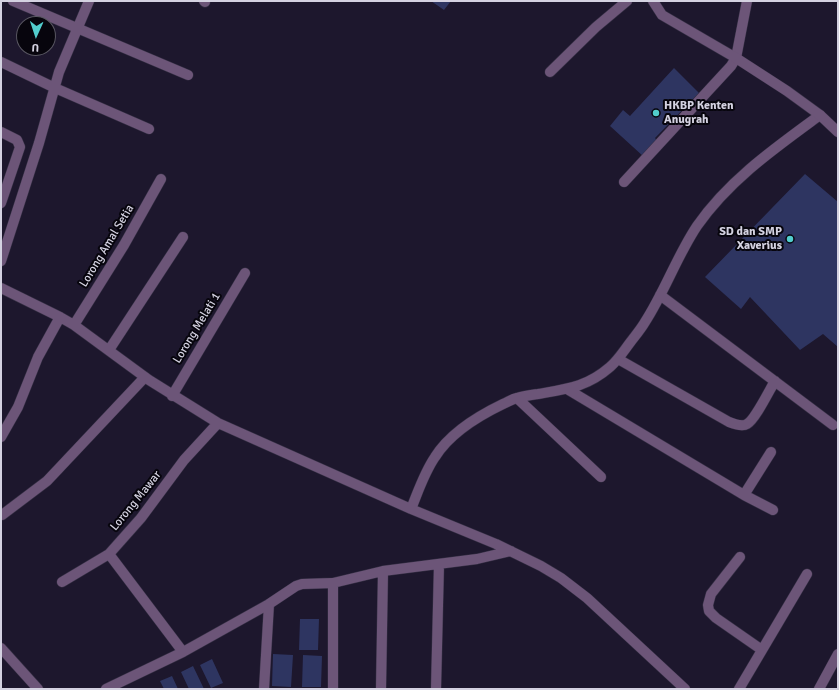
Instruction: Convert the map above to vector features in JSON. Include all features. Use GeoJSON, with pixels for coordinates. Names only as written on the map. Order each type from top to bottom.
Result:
{"type":"FeatureCollection","features":[{"type":"Feature","properties":{"kind":"street"},"geometry":{"type":"LineString","coordinates":[[14,1],[188,75]]}},
{"type":"Feature","properties":{"kind":"street"},"geometry":{"type":"LineString","coordinates":[[1,261],[39,143],[59,72],[89,1]]}},
{"type":"Feature","properties":{"kind":"street"},"geometry":{"type":"LineString","coordinates":[[550,72],[596,26],[627,1]]}},
{"type":"Feature","properties":{"kind":"street"},"geometry":{"type":"LineString","coordinates":[[653,1],[662,15],[736,58],[787,90],[820,114],[838,132]]}},
{"type":"Feature","properties":{"kind":"street"},"geometry":{"type":"LineString","coordinates":[[624,182],[731,66],[736,58],[747,1]]}},
{"type":"Feature","properties":{"kind":"street"},"geometry":{"type":"LineString","coordinates":[[1,62],[55,88],[149,129]]}},
{"type":"Feature","properties":{"kind":"street"},"geometry":{"type":"LineString","coordinates":[[411,510],[428,467],[442,447],[454,435],[480,416],[517,398],[567,389],[587,383],[618,359],[646,321],[681,253],[713,205],[735,181],[781,143],[820,114]]}},
{"type":"Feature","properties":{"kind":"street"},"geometry":{"type":"LineString","coordinates":[[1,132],[17,140],[20,148],[1,203]]}},
{"type":"Feature","properties":{"kind":"street","name":"Lorong Amal Setia"},"geometry":{"type":"LineString","coordinates":[[74,325],[124,245],[161,180]]}},
{"type":"Feature","properties":{"kind":"street"},"geometry":{"type":"LineString","coordinates":[[109,350],[183,237]]}},
{"type":"Feature","properties":{"kind":"street","name":"Lorong Melati 1"},"geometry":{"type":"LineString","coordinates":[[172,396],[245,273]]}},
{"type":"Feature","properties":{"kind":"street"},"geometry":{"type":"LineString","coordinates":[[1,288],[74,325],[172,396],[218,423],[411,510],[512,551],[541,566],[576,588],[685,689]]}},
{"type":"Feature","properties":{"kind":"street"},"geometry":{"type":"LineString","coordinates":[[660,295],[833,425]]}},
{"type":"Feature","properties":{"kind":"street"},"geometry":{"type":"LineString","coordinates":[[1,437],[18,407],[38,357],[60,317]]}},
{"type":"Feature","properties":{"kind":"street"},"geometry":{"type":"LineString","coordinates":[[618,359],[729,422],[738,425],[747,424],[753,418],[775,381]]}},
{"type":"Feature","properties":{"kind":"street"},"geometry":{"type":"LineString","coordinates":[[2,515],[42,486],[58,471],[145,377]]}},
{"type":"Feature","properties":{"kind":"street"},"geometry":{"type":"LineString","coordinates":[[567,389],[744,495],[773,510]]}},
{"type":"Feature","properties":{"kind":"street"},"geometry":{"type":"LineString","coordinates":[[517,398],[601,477]]}},
{"type":"Feature","properties":{"kind":"street","name":"Lorong Mawar"},"geometry":{"type":"LineString","coordinates":[[62,582],[109,554],[141,518],[184,460],[218,423]]}},
{"type":"Feature","properties":{"kind":"street"},"geometry":{"type":"LineString","coordinates":[[744,495],[771,452]]}},
{"type":"Feature","properties":{"kind":"street"},"geometry":{"type":"LineString","coordinates":[[106,689],[183,652],[269,604],[299,585],[333,583],[383,571],[485,558],[512,551]]}},
{"type":"Feature","properties":{"kind":"street"},"geometry":{"type":"LineString","coordinates":[[109,554],[183,652]]}},
{"type":"Feature","properties":{"kind":"street"},"geometry":{"type":"LineString","coordinates":[[740,557],[711,594],[708,604],[709,611],[716,618],[762,650]]}},
{"type":"Feature","properties":{"kind":"street"},"geometry":{"type":"LineString","coordinates":[[436,689],[439,564]]}},
{"type":"Feature","properties":{"kind":"street"},"geometry":{"type":"LineString","coordinates":[[381,689],[383,571]]}},
{"type":"Feature","properties":{"kind":"street"},"geometry":{"type":"LineString","coordinates":[[739,689],[807,574]]}},
{"type":"Feature","properties":{"kind":"street"},"geometry":{"type":"LineString","coordinates":[[333,583],[333,689]]}},
{"type":"Feature","properties":{"kind":"street"},"geometry":{"type":"LineString","coordinates":[[264,689],[269,604]]}},
{"type":"Feature","properties":{"kind":"street"},"geometry":{"type":"LineString","coordinates":[[1,648],[38,689]]}},
{"type":"Feature","properties":{"kind":"street"},"geometry":{"type":"LineString","coordinates":[[820,689],[838,654]]}},
{"type":"Feature","properties":{"kind":"building"},"geometry":{"type":"Polygon","coordinates":[[[431,1],[451,1],[444,10],[431,1]]]}},
{"type":"Feature","properties":{"kind":"building","name":"HKBP Kenten Anugrah"},"geometry":{"type":"Polygon","coordinates":[[[674,68],[699,93],[655,138],[658,142],[644,157],[610,126],[623,110],[630,116],[674,68]]]}},
{"type":"Feature","properties":{"kind":"building","name":"SD dan SMP Xaverius"},"geometry":{"type":"Polygon","coordinates":[[[805,174],[838,202],[838,347],[823,334],[800,350],[750,297],[741,309],[705,277],[805,174]]]}},
{"type":"Feature","properties":{"kind":"building"},"geometry":{"type":"Polygon","coordinates":[[[300,619],[319,619],[318,650],[299,650],[300,619]]]}},
{"type":"Feature","properties":{"kind":"building"},"geometry":{"type":"Polygon","coordinates":[[[273,654],[293,655],[291,687],[272,686],[273,654]]]}},
{"type":"Feature","properties":{"kind":"building"},"geometry":{"type":"Polygon","coordinates":[[[303,655],[322,656],[321,687],[302,687],[303,655]]]}},
{"type":"Feature","properties":{"kind":"building"},"geometry":{"type":"Polygon","coordinates":[[[212,659],[223,683],[211,688],[200,665],[212,659]]]}},
{"type":"Feature","properties":{"kind":"building"},"geometry":{"type":"Polygon","coordinates":[[[193,666],[204,689],[189,689],[181,672],[193,666]]]}},
{"type":"Feature","properties":{"kind":"building"},"geometry":{"type":"Polygon","coordinates":[[[172,676],[178,689],[164,689],[160,681],[172,676]]]}},
{"type":"Feature","properties":{"kind":"place","name":"HKBP Kenten Anugrah"},"geometry":{"type":"Point","coordinates":[656,113]}},
{"type":"Feature","properties":{"kind":"place","name":"SD dan SMP Xaverius"},"geometry":{"type":"Point","coordinates":[790,239]}}]}
